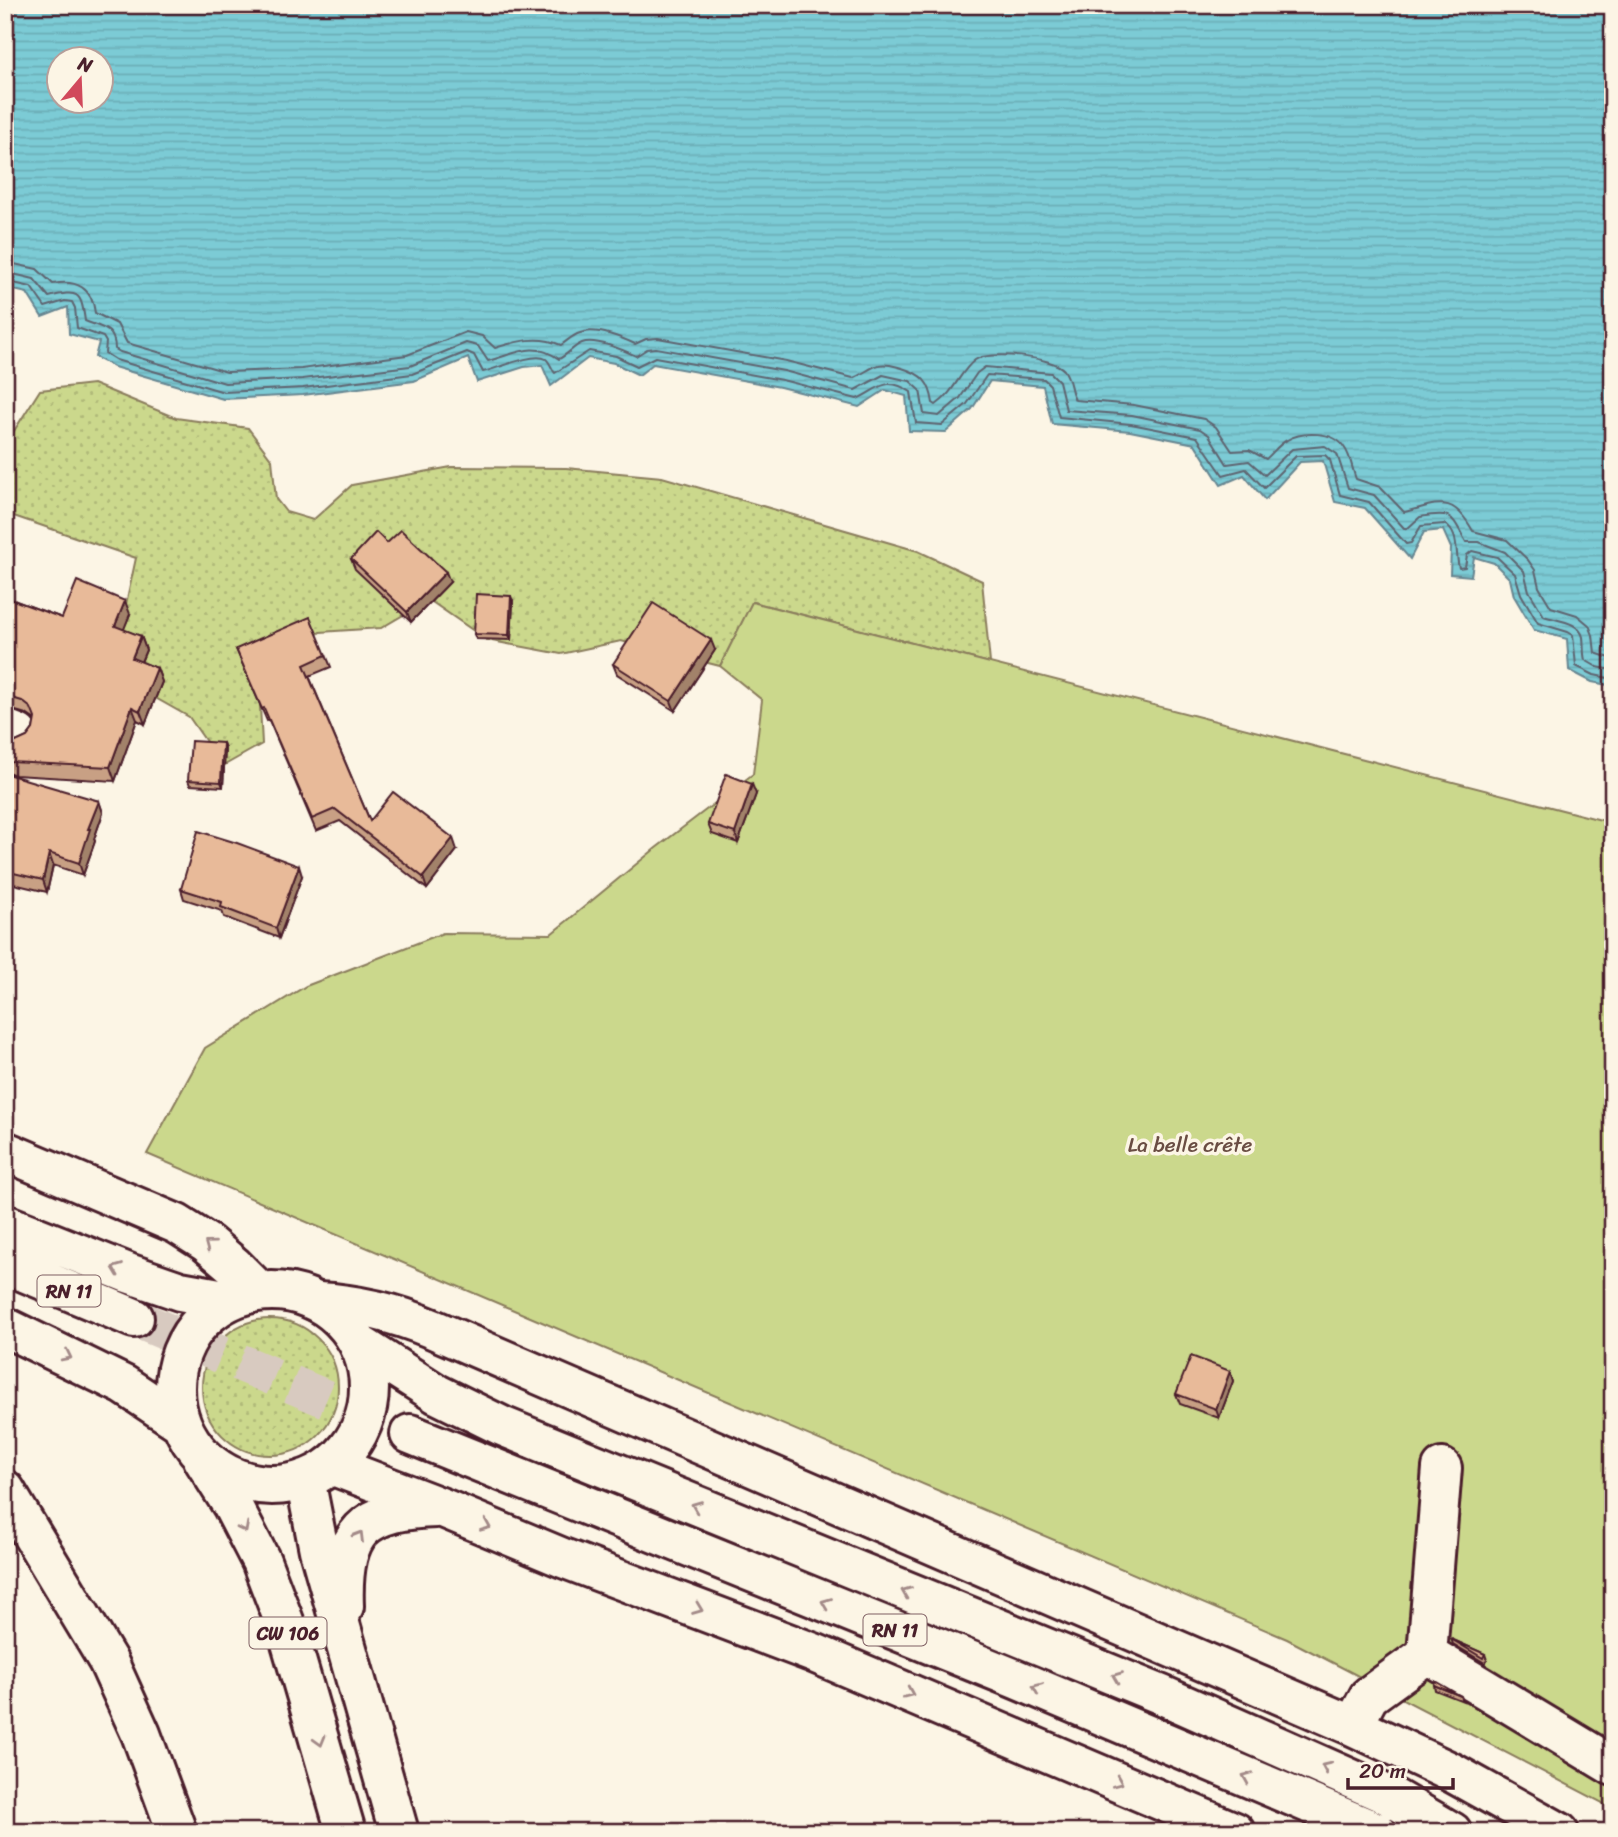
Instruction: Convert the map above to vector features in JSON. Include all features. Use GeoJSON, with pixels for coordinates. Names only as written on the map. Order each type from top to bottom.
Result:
{"type":"FeatureCollection","features":[{"type":"Feature","properties":{"kind":"main road"},"geometry":{"type":"LineString","coordinates":[[5,1151],[177,1224],[207,1243],[234,1266],[244,1296]]}},
{"type":"Feature","properties":{"kind":"main road"},"geometry":{"type":"LineString","coordinates":[[5,1224],[180,1291],[244,1296],[289,1292],[318,1302],[342,1319],[359,1344],[369,1377],[367,1410],[354,1440],[318,1472],[275,1485],[245,1481],[218,1468],[189,1435],[124,1385],[5,1327]]}},
{"type":"Feature","properties":{"kind":"main road","name":"RN 11"},"geometry":{"type":"LineString","coordinates":[[5,1264],[129,1329],[5,1288]]}},
{"type":"Feature","properties":{"kind":"main road"},"geometry":{"type":"LineString","coordinates":[[189,1435],[175,1395],[177,1366],[188,1339],[206,1316],[244,1296]]}},
{"type":"Feature","properties":{"kind":"main road"},"geometry":{"type":"LineString","coordinates":[[318,1302],[342,1303],[388,1312],[433,1328],[1353,1726],[1453,1773],[1559,1832]]}},
{"type":"Feature","properties":{"kind":"main road"},"geometry":{"type":"LineString","coordinates":[[359,1344],[438,1394],[502,1426],[1162,1695],[1390,1796],[1452,1832]]}},
{"type":"Feature","properties":{"kind":"main road","name":"CW 106"},"geometry":{"type":"LineString","coordinates":[[189,1435],[232,1505],[261,1561],[287,1629],[345,1832]]}},
{"type":"Feature","properties":{"kind":"main road","name":"RN 11"},"geometry":{"type":"LineString","coordinates":[[1312,1832],[406,1444],[1016,1679],[1377,1832]]}},
{"type":"Feature","properties":{"kind":"main road"},"geometry":{"type":"LineString","coordinates":[[1353,1726],[1368,1696],[1427,1654],[1442,1468]]}},
{"type":"Feature","properties":{"kind":"main road"},"geometry":{"type":"LineString","coordinates":[[318,1472],[443,1508],[563,1558],[814,1653],[1235,1832]]}},
{"type":"Feature","properties":{"kind":"main road","name":"CW 106"},"geometry":{"type":"LineString","coordinates":[[318,1472],[319,1550],[399,1832]]}},
{"type":"Feature","properties":{"kind":"main road"},"geometry":{"type":"LineString","coordinates":[[5,1490],[108,1661],[141,1734],[177,1832]]}},
{"type":"Feature","properties":{"kind":"main road"},"geometry":{"type":"LineString","coordinates":[[346,1650],[344,1591],[347,1559],[357,1537],[366,1524],[380,1516],[407,1509],[443,1508]]}},
{"type":"Feature","properties":{"kind":"main road"},"geometry":{"type":"LineString","coordinates":[[1427,1654],[1613,1766]]}},
{"type":"Feature","properties":{"kind":"green space"},"geometry":{"type":"Polygon","coordinates":[[[93,384],[176,418],[248,428],[272,460],[276,499],[286,512],[313,520],[352,485],[451,467],[566,468],[662,477],[918,551],[982,581],[990,663],[753,602],[720,666],[621,641],[561,654],[487,640],[429,600],[381,628],[320,632],[276,670],[260,706],[262,744],[223,766],[189,717],[145,692],[120,632],[136,558],[5,513],[5,445],[40,390],[93,384]]]}},
{"type":"Feature","properties":{"kind":"green space","name":"La belle crête"},"geometry":{"type":"Polygon","coordinates":[[[752,602],[1613,823],[1613,1811],[1601,1802],[1287,1639],[147,1154],[205,1048],[306,986],[443,933],[551,934],[656,848],[753,774],[762,700],[720,666],[752,602]]]}},
{"type":"Feature","properties":{"kind":"green space"},"geometry":{"type":"Polygon","coordinates":[[[270,1319],[296,1324],[318,1339],[333,1361],[338,1387],[333,1413],[318,1435],[296,1450],[270,1455],[244,1450],[222,1435],[207,1413],[202,1387],[207,1361],[222,1339],[244,1324],[270,1319]]]}},
{"type":"Feature","properties":{"kind":"water"},"geometry":{"type":"Polygon","coordinates":[[[5,5],[1613,5],[1613,686],[1592,682],[1569,670],[1567,639],[1534,630],[1514,596],[1510,579],[1494,563],[1474,557],[1471,576],[1450,574],[1451,548],[1443,530],[1424,532],[1410,559],[1365,508],[1335,502],[1323,461],[1300,462],[1265,500],[1244,475],[1221,485],[1195,444],[1130,431],[1052,424],[1043,386],[990,381],[972,409],[946,432],[909,431],[906,396],[885,390],[859,407],[780,387],[653,364],[639,375],[614,363],[588,358],[551,386],[542,365],[524,367],[477,382],[468,358],[414,381],[303,395],[223,399],[114,367],[95,357],[99,342],[69,334],[68,307],[42,317],[27,293],[5,288],[5,5]]]}},
{"type":"Feature","properties":{"kind":"building"},"geometry":{"type":"Polygon","coordinates":[[[401,530],[446,572],[407,612],[351,559],[376,532],[387,543],[401,530]]]}},
{"type":"Feature","properties":{"kind":"building"},"geometry":{"type":"Polygon","coordinates":[[[77,581],[125,601],[115,626],[141,636],[132,658],[157,668],[140,711],[132,707],[110,767],[10,762],[5,760],[5,740],[16,742],[27,737],[33,729],[35,718],[31,708],[22,701],[5,696],[5,597],[62,618],[77,581]]]}},
{"type":"Feature","properties":{"kind":"building"},"geometry":{"type":"Polygon","coordinates":[[[476,594],[511,596],[509,635],[474,634],[476,594]]]}},
{"type":"Feature","properties":{"kind":"building"},"geometry":{"type":"Polygon","coordinates":[[[653,603],[711,640],[671,701],[613,664],[653,603]]]}},
{"type":"Feature","properties":{"kind":"building"},"geometry":{"type":"Polygon","coordinates":[[[310,617],[326,655],[304,665],[370,821],[393,792],[453,838],[423,877],[335,809],[312,819],[264,708],[262,709],[236,649],[310,617]]]}},
{"type":"Feature","properties":{"kind":"building"},"geometry":{"type":"Polygon","coordinates":[[[191,741],[223,743],[221,782],[188,780],[191,741]]]}},
{"type":"Feature","properties":{"kind":"building"},"geometry":{"type":"Polygon","coordinates":[[[7,774],[99,801],[79,863],[49,853],[43,880],[5,871],[7,774]]]}},
{"type":"Feature","properties":{"kind":"building"},"geometry":{"type":"Polygon","coordinates":[[[726,774],[752,784],[735,833],[708,824],[726,774]]]}},
{"type":"Feature","properties":{"kind":"building"},"geometry":{"type":"Polygon","coordinates":[[[198,831],[299,866],[276,928],[221,907],[222,902],[181,889],[198,831]]]}},
{"type":"Feature","properties":{"kind":"building"},"geometry":{"type":"Polygon","coordinates":[[[1191,1356],[1230,1371],[1216,1409],[1176,1394],[1191,1356]]]}},
{"type":"Feature","properties":{"kind":"building"},"geometry":{"type":"Polygon","coordinates":[[[1451,1639],[1485,1654],[1483,1658],[1451,1639]]]}},
{"type":"Feature","properties":{"kind":"building"},"geometry":{"type":"Polygon","coordinates":[[[1435,1681],[1461,1696],[1434,1685],[1435,1681]]]}},
{"type":"Feature","properties":{"kind":"tunnel"},"geometry":{"type":"LineString","coordinates":[[134,1318],[410,1434]]}}]}
